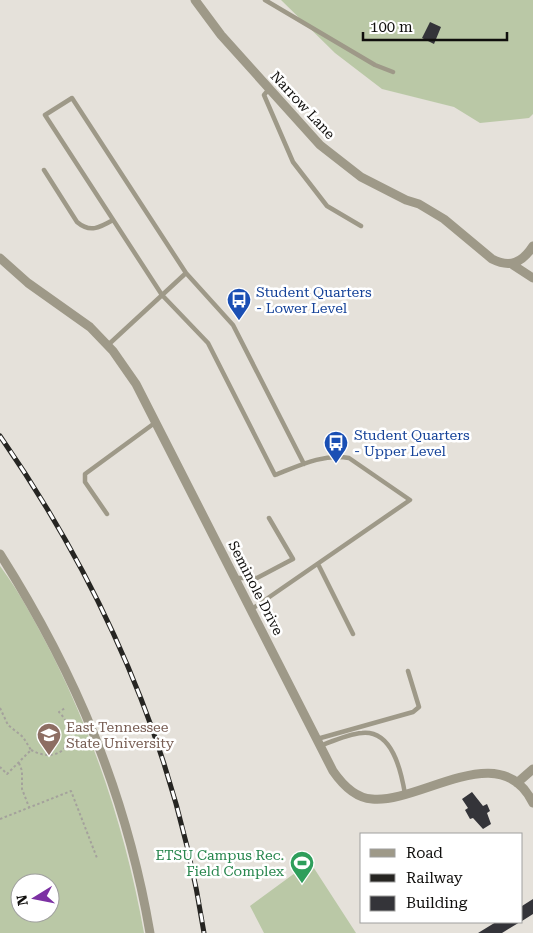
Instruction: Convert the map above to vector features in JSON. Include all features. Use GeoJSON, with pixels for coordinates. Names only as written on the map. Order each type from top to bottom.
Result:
{"type":"FeatureCollection","features":[{"type":"Feature","properties":{"kind":"street","name":"Narrow Lane"},"geometry":{"type":"LineString","coordinates":[[194,0],[221,35],[320,145],[361,177],[406,200],[419,204],[444,219],[492,259],[503,264],[512,265],[533,278]]}},
{"type":"Feature","properties":{"kind":"street"},"geometry":{"type":"LineString","coordinates":[[512,265],[521,260],[533,246]]}},
{"type":"Feature","properties":{"kind":"street","name":"Seminole Drive"},"geometry":{"type":"LineString","coordinates":[[0,258],[28,283],[90,328],[108,345],[136,384],[157,421],[318,742],[341,782],[353,792],[372,799],[405,794],[476,773],[503,776],[516,784],[530,797],[533,803]]}},
{"type":"Feature","properties":{"kind":"street"},"geometry":{"type":"LineString","coordinates":[[0,554],[48,634],[94,730],[130,839],[150,933]]}},
{"type":"Feature","properties":{"kind":"street"},"geometry":{"type":"LineString","coordinates":[[516,784],[533,769]]}},
{"type":"Feature","properties":{"kind":"lane"},"geometry":{"type":"LineString","coordinates":[[265,0],[375,65],[393,72]]}},
{"type":"Feature","properties":{"kind":"lane"},"geometry":{"type":"LineString","coordinates":[[269,89],[264,95],[293,162],[328,206],[361,226]]}},
{"type":"Feature","properties":{"kind":"lane"},"geometry":{"type":"LineString","coordinates":[[252,609],[410,500],[349,458],[338,456],[304,464],[275,475],[208,343],[162,295],[45,115],[72,98],[186,273],[233,325],[304,464]]}},
{"type":"Feature","properties":{"kind":"lane"},"geometry":{"type":"LineString","coordinates":[[44,170],[77,222],[83,228],[99,228],[113,220]]}},
{"type":"Feature","properties":{"kind":"lane"},"geometry":{"type":"LineString","coordinates":[[108,345],[186,273]]}},
{"type":"Feature","properties":{"kind":"lane"},"geometry":{"type":"LineString","coordinates":[[107,514],[85,482],[85,474],[157,421]]}},
{"type":"Feature","properties":{"kind":"lane"},"geometry":{"type":"LineString","coordinates":[[236,578],[257,578],[293,559],[269,518]]}},
{"type":"Feature","properties":{"kind":"lane"},"geometry":{"type":"LineString","coordinates":[[318,564],[353,634]]}},
{"type":"Feature","properties":{"kind":"lane"},"geometry":{"type":"LineString","coordinates":[[318,742],[413,712],[419,707],[408,671]]}},
{"type":"Feature","properties":{"kind":"lane"},"geometry":{"type":"LineString","coordinates":[[318,742],[362,733],[377,734],[385,741],[394,758],[405,794]]}},
{"type":"Feature","properties":{"kind":"path"},"geometry":{"type":"LineString","coordinates":[[0,708],[7,724],[23,737],[31,750],[40,755],[51,756],[65,748],[70,740],[70,729],[67,719],[60,712],[65,708]]}},
{"type":"Feature","properties":{"kind":"path"},"geometry":{"type":"LineString","coordinates":[[0,767],[7,774],[31,750]]}},
{"type":"Feature","properties":{"kind":"path"},"geometry":{"type":"LineString","coordinates":[[19,763],[22,771],[22,789],[29,807]]}},
{"type":"Feature","properties":{"kind":"path"},"geometry":{"type":"LineString","coordinates":[[0,818],[71,791],[97,858]]}},
{"type":"Feature","properties":{"kind":"green space"},"geometry":{"type":"Polygon","coordinates":[[[281,0],[533,0],[533,114],[529,118],[480,123],[454,107],[382,89],[335,53],[281,0]]]}},
{"type":"Feature","properties":{"kind":"green space","name":"East Tennessee State University"},"geometry":{"type":"Polygon","coordinates":[[[0,566],[42,634],[84,724],[109,792],[129,862],[144,933],[0,933],[0,566]]]}},
{"type":"Feature","properties":{"kind":"green space","name":"ETSU Campus Rec. Field Complex"},"geometry":{"type":"Polygon","coordinates":[[[310,862],[356,933],[264,933],[250,906],[310,862]]]}},
{"type":"Feature","properties":{"kind":"building"},"geometry":{"type":"Polygon","coordinates":[[[430,22],[441,27],[434,44],[422,38],[430,22]]]}},
{"type":"Feature","properties":{"kind":"building"},"geometry":{"type":"Polygon","coordinates":[[[472,792],[483,806],[487,804],[490,811],[487,813],[491,824],[483,829],[473,818],[470,819],[465,810],[468,808],[462,799],[472,792]]]}},
{"type":"Feature","properties":{"kind":"building"},"geometry":{"type":"Polygon","coordinates":[[[533,899],[533,914],[523,920],[523,905],[533,899]]]}},
{"type":"Feature","properties":{"kind":"building"},"geometry":{"type":"Polygon","coordinates":[[[494,923],[518,923],[502,933],[478,933],[494,923]]]}},
{"type":"Feature","properties":{"kind":"railway"},"geometry":{"type":"LineString","coordinates":[[0,436],[72,551],[103,611],[130,673],[155,736],[175,800],[191,866],[204,933]]}},
{"type":"Feature","properties":{"kind":"place","name":"Student Quarters - Lower Level"},"geometry":{"type":"Point","coordinates":[239,321]}},
{"type":"Feature","properties":{"kind":"place","name":"Student Quarters - Upper Level"},"geometry":{"type":"Point","coordinates":[336,464]}},
{"type":"Feature","properties":{"kind":"place","name":"East Tennessee State University"},"geometry":{"type":"Point","coordinates":[49,756]}},
{"type":"Feature","properties":{"kind":"place","name":"ETSU Campus Rec. Field Complex"},"geometry":{"type":"Point","coordinates":[302,884]}}]}
